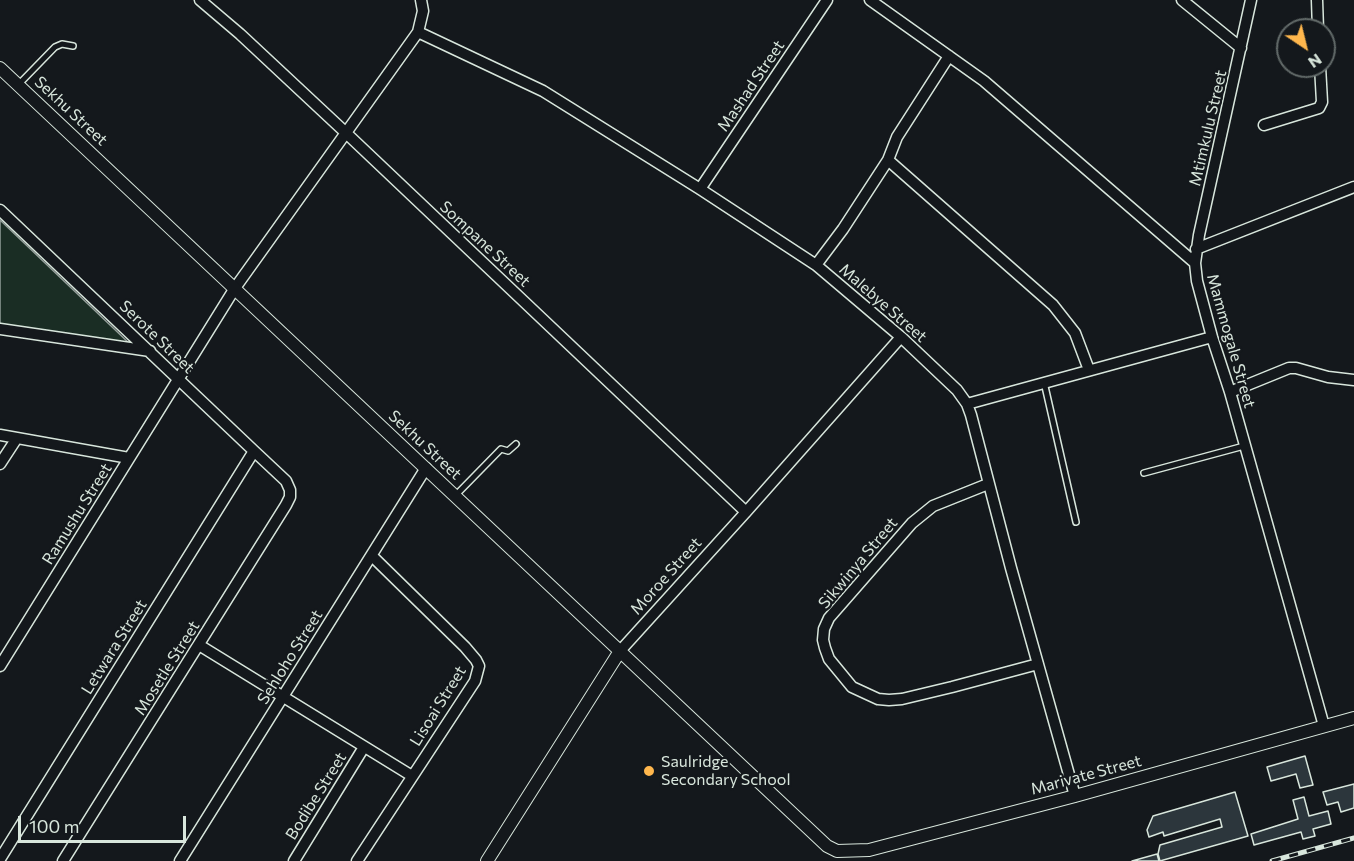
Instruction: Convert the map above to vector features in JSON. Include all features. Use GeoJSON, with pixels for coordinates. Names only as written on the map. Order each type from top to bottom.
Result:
{"type":"FeatureCollection","features":[{"type":"Feature","properties":{"kind":"street","name":"Sompane Street"},"geometry":{"type":"LineString","coordinates":[[200,0],[345,132],[746,512]]}},
{"type":"Feature","properties":{"kind":"street"},"geometry":{"type":"LineString","coordinates":[[418,32],[423,11],[421,0]]}},
{"type":"Feature","properties":{"kind":"street","name":"Mashad Street"},"geometry":{"type":"LineString","coordinates":[[700,189],[827,0]]}},
{"type":"Feature","properties":{"kind":"street","name":"Mammogale Street"},"geometry":{"type":"LineString","coordinates":[[870,0],[984,81],[1195,263],[1197,281],[1212,336],[1230,392],[1324,726]]}},
{"type":"Feature","properties":{"kind":"street"},"geometry":{"type":"LineString","coordinates":[[1182,0],[1241,48]]}},
{"type":"Feature","properties":{"kind":"street","name":"Mtimkulu Street"},"geometry":{"type":"LineString","coordinates":[[1195,263],[1196,249],[1251,0]]}},
{"type":"Feature","properties":{"kind":"street"},"geometry":{"type":"LineString","coordinates":[[1317,0],[1318,18]]}},
{"type":"Feature","properties":{"kind":"street","name":"Ramushu Street"},"geometry":{"type":"LineString","coordinates":[[0,666],[235,288],[418,32]]}},
{"type":"Feature","properties":{"kind":"street","name":"Malebye Street"},"geometry":{"type":"LineString","coordinates":[[418,32],[543,92],[700,189],[816,265],[901,337],[957,390],[967,404],[1075,796]]}},
{"type":"Feature","properties":{"kind":"street"},"geometry":{"type":"LineString","coordinates":[[816,265],[843,229],[888,160],[897,137],[949,56]]}},
{"type":"Feature","properties":{"kind":"street","name":"Sekhu Street"},"geometry":{"type":"LineString","coordinates":[[0,68],[826,846]]}},
{"type":"Feature","properties":{"kind":"street"},"geometry":{"type":"LineString","coordinates":[[1264,124],[1319,108],[1322,102],[1321,78]]}},
{"type":"Feature","properties":{"kind":"street"},"geometry":{"type":"LineString","coordinates":[[888,160],[1053,305],[1075,333],[1089,370]]}},
{"type":"Feature","properties":{"kind":"street"},"geometry":{"type":"LineString","coordinates":[[1196,249],[1354,188]]}},
{"type":"Feature","properties":{"kind":"street","name":"Serote Street"},"geometry":{"type":"LineString","coordinates":[[0,210],[179,378],[286,482],[290,490]]}},
{"type":"Feature","properties":{"kind":"street"},"geometry":{"type":"LineString","coordinates":[[0,328],[150,351]]}},
{"type":"Feature","properties":{"kind":"street"},"geometry":{"type":"LineString","coordinates":[[967,404],[1212,336]]}},
{"type":"Feature","properties":{"kind":"street","name":"Moroe Street"},"geometry":{"type":"LineString","coordinates":[[487,861],[620,651],[901,337]]}},
{"type":"Feature","properties":{"kind":"street"},"geometry":{"type":"LineString","coordinates":[[1230,392],[1289,368],[1354,380]]}},
{"type":"Feature","properties":{"kind":"street"},"geometry":{"type":"LineString","coordinates":[[0,435],[129,458]]}},
{"type":"Feature","properties":{"kind":"street"},"geometry":{"type":"LineString","coordinates":[[0,464],[17,438]]}},
{"type":"Feature","properties":{"kind":"street","name":"Letwara Street"},"geometry":{"type":"LineString","coordinates":[[0,859],[254,451]]}},
{"type":"Feature","properties":{"kind":"street","name":"Sehloho Street"},"geometry":{"type":"LineString","coordinates":[[180,861],[426,468]]}},
{"type":"Feature","properties":{"kind":"street","name":"Sikwinya Street"},"geometry":{"type":"LineString","coordinates":[[988,484],[933,506],[912,523],[829,618],[824,629],[825,648],[829,659],[852,687],[878,699],[902,699],[1038,664]]}},
{"type":"Feature","properties":{"kind":"street","name":"Mosetle Street"},"geometry":{"type":"LineString","coordinates":[[63,861],[286,506],[290,490]]}},
{"type":"Feature","properties":{"kind":"street","name":"Lisoai Street"},"geometry":{"type":"LineString","coordinates":[[357,861],[475,681],[479,666],[465,647],[372,556]]}},
{"type":"Feature","properties":{"kind":"street"},"geometry":{"type":"LineString","coordinates":[[199,645],[412,776]]}},
{"type":"Feature","properties":{"kind":"street","name":"Marivate Street"},"geometry":{"type":"LineString","coordinates":[[826,846],[837,852],[869,850],[1075,796],[1354,718]]}},
{"type":"Feature","properties":{"kind":"street","name":"Bodibe Street"},"geometry":{"type":"LineString","coordinates":[[294,861],[364,747]]}},
{"type":"Feature","properties":{"kind":"lane"},"geometry":{"type":"LineString","coordinates":[[18,85],[55,47],[62,44],[73,46]]}},
{"type":"Feature","properties":{"kind":"lane"},"geometry":{"type":"LineString","coordinates":[[1044,382],[1076,522]]}},
{"type":"Feature","properties":{"kind":"lane"},"geometry":{"type":"LineString","coordinates":[[455,496],[501,448],[508,451],[516,444]]}},
{"type":"Feature","properties":{"kind":"lane"},"geometry":{"type":"LineString","coordinates":[[1144,473],[1244,446]]}},
{"type":"Feature","properties":{"kind":"green space"},"geometry":{"type":"Polygon","coordinates":[[[0,220],[131,345],[0,324],[0,220]]]}},
{"type":"Feature","properties":{"kind":"building"},"geometry":{"type":"Polygon","coordinates":[[[1305,756],[1313,785],[1300,788],[1296,774],[1271,781],[1267,767],[1305,756]]]}},
{"type":"Feature","properties":{"kind":"building"},"geometry":{"type":"Polygon","coordinates":[[[1354,784],[1354,808],[1341,812],[1338,802],[1327,805],[1323,792],[1354,784]]]}},
{"type":"Feature","properties":{"kind":"building"},"geometry":{"type":"Polygon","coordinates":[[[1235,792],[1248,836],[1160,861],[1158,854],[1160,845],[1222,827],[1220,819],[1164,836],[1163,832],[1149,837],[1147,830],[1153,816],[1235,792]]]}},
{"type":"Feature","properties":{"kind":"building"},"geometry":{"type":"Polygon","coordinates":[[[1304,797],[1309,816],[1328,811],[1331,824],[1313,829],[1315,836],[1303,839],[1301,832],[1254,845],[1251,834],[1298,819],[1293,800],[1304,797]]]}},
{"type":"Feature","properties":{"kind":"building"},"geometry":{"type":"Polygon","coordinates":[[[1157,854],[1159,861],[1132,861],[1157,854]]]}},
{"type":"Feature","properties":{"kind":"railway"},"geometry":{"type":"LineString","coordinates":[[1272,861],[1354,838]]}},
{"type":"Feature","properties":{"kind":"place","name":"Saulridge Secondary School"},"geometry":{"type":"Point","coordinates":[649,771]}}]}
